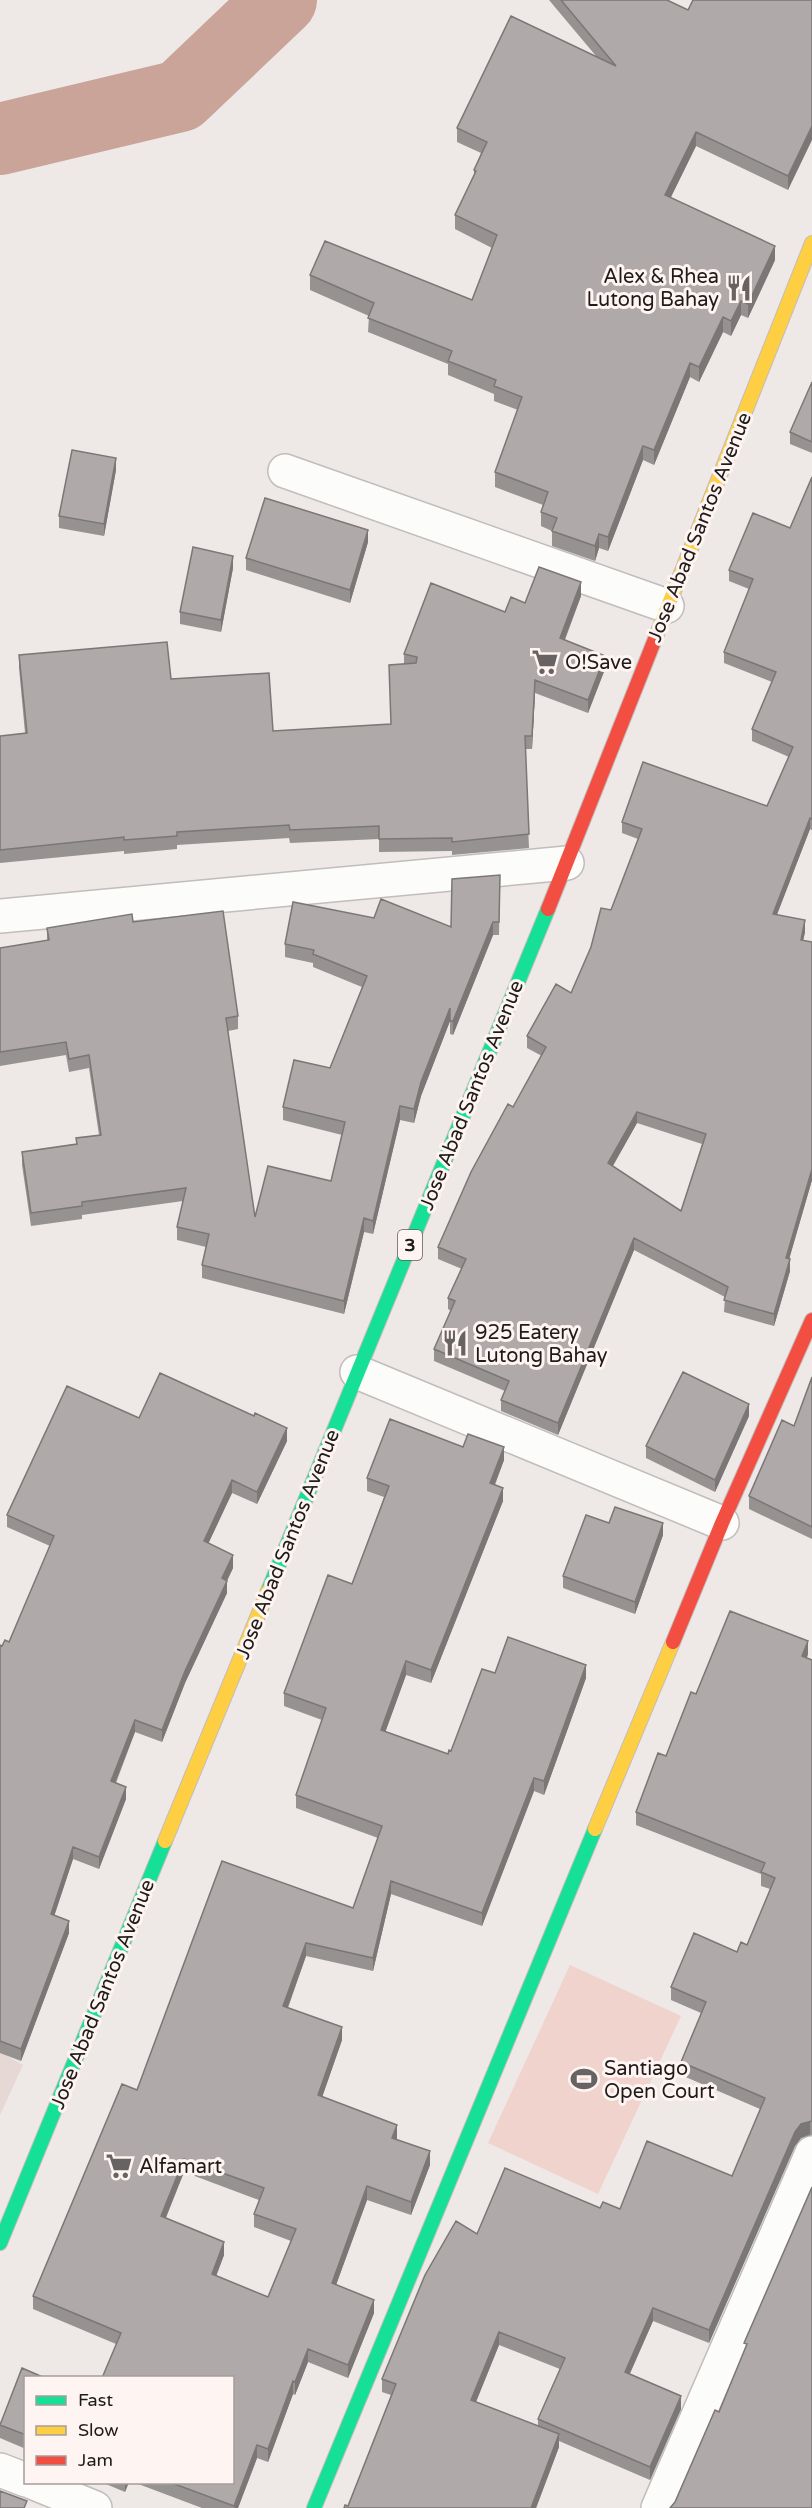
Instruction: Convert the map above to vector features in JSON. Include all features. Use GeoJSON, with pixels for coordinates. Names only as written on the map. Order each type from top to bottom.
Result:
{"type":"FeatureCollection","features":[{"type":"Feature","properties":{"kind":"main road","name":"Jose Abad Santos Avenue"},"geometry":{"type":"LineString","coordinates":[[0,2243],[567,863],[668,606],[804,286],[812,243]]}},
{"type":"Feature","properties":{"kind":"main road"},"geometry":{"type":"LineString","coordinates":[[314,2508],[722,1523],[812,1320]]}},
{"type":"Feature","properties":{"kind":"street"},"geometry":{"type":"LineString","coordinates":[[285,471],[668,606]]}},
{"type":"Feature","properties":{"kind":"street"},"geometry":{"type":"LineString","coordinates":[[0,916],[567,863]]}},
{"type":"Feature","properties":{"kind":"street"},"geometry":{"type":"LineString","coordinates":[[357,1372],[722,1523]]}},
{"type":"Feature","properties":{"kind":"street"},"geometry":{"type":"LineString","coordinates":[[658,2508],[812,2154]]}},
{"type":"Feature","properties":{"kind":"street"},"geometry":{"type":"LineString","coordinates":[[0,2470],[24,2479]]}},
{"type":"Feature","properties":{"kind":"street"},"geometry":{"type":"LineString","coordinates":[[37,2484],[95,2508]]}},
{"type":"Feature","properties":{"kind":"shaded area","name":"Santiago Open Court"},"geometry":{"type":"Polygon","coordinates":[[[570,1965],[681,2016],[598,2194],[488,2143],[570,1965]]]}},
{"type":"Feature","properties":{"kind":"shaded area"},"geometry":{"type":"Polygon","coordinates":[[[0,2052],[23,2065],[0,2115],[0,2052]]]}},
{"type":"Feature","properties":{"kind":"building"},"geometry":{"type":"Polygon","coordinates":[[[561,0],[667,0],[688,10],[693,0],[812,0],[812,126],[788,176],[696,132],[665,195],[775,246],[748,304],[741,301],[731,321],[723,317],[699,367],[690,363],[654,450],[643,446],[608,537],[599,534],[595,546],[552,531],[557,518],[541,512],[548,492],[495,472],[522,397],[494,386],[496,380],[448,361],[452,351],[368,318],[374,303],[310,275],[325,241],[472,300],[497,235],[455,215],[487,142],[457,128],[511,16],[616,66],[561,0]]]}},
{"type":"Feature","properties":{"kind":"building"},"geometry":{"type":"Polygon","coordinates":[[[812,382],[812,442],[790,432],[812,382]]]}},
{"type":"Feature","properties":{"kind":"building"},"geometry":{"type":"Polygon","coordinates":[[[72,450],[116,458],[104,524],[59,516],[72,450]]]}},
{"type":"Feature","properties":{"kind":"building"},"geometry":{"type":"Polygon","coordinates":[[[812,477],[812,819],[810,818],[773,914],[805,920],[801,940],[812,942],[812,1169],[786,1258],[790,1259],[774,1314],[724,1300],[728,1287],[634,1238],[558,1423],[501,1400],[509,1381],[434,1349],[455,1301],[448,1298],[466,1259],[438,1247],[471,1172],[508,1104],[513,1107],[546,1047],[527,1036],[556,984],[571,993],[591,947],[601,908],[611,910],[642,829],[622,822],[643,762],[767,806],[793,747],[752,729],[776,672],[724,652],[753,579],[729,570],[753,513],[790,528],[812,477]],[[637,1112],[608,1163],[681,1211],[706,1134],[637,1112]]]}},
{"type":"Feature","properties":{"kind":"building"},"geometry":{"type":"Polygon","coordinates":[[[265,498],[368,530],[350,590],[246,558],[265,498]]]}},
{"type":"Feature","properties":{"kind":"building"},"geometry":{"type":"Polygon","coordinates":[[[193,547],[233,556],[221,620],[180,612],[193,547]]]}},
{"type":"Feature","properties":{"kind":"building"},"geometry":{"type":"Polygon","coordinates":[[[539,567],[581,582],[560,638],[605,656],[588,700],[535,680],[532,736],[525,736],[529,834],[452,842],[452,838],[379,839],[379,826],[290,830],[289,825],[177,832],[177,836],[124,840],[124,837],[0,850],[0,736],[27,733],[19,655],[167,642],[171,679],[269,673],[273,731],[391,724],[389,665],[416,663],[417,657],[404,654],[431,583],[505,612],[511,597],[525,603],[539,567]]]}},
{"type":"Feature","properties":{"kind":"building"},"geometry":{"type":"Polygon","coordinates":[[[500,875],[499,922],[493,922],[453,1021],[450,1021],[450,1008],[421,1082],[414,1109],[400,1106],[373,1221],[364,1218],[344,1301],[202,1265],[209,1234],[177,1227],[186,1188],[82,1202],[82,1206],[31,1213],[22,1152],[77,1144],[76,1138],[101,1135],[89,1055],[69,1059],[66,1042],[0,1052],[0,948],[49,940],[47,928],[132,914],[133,922],[223,911],[238,1016],[226,1018],[255,1217],[268,1166],[331,1181],[345,1122],[283,1107],[294,1060],[330,1068],[367,976],[313,954],[314,950],[285,944],[293,902],[374,918],[381,899],[451,927],[452,879],[500,875]]]}},
{"type":"Feature","properties":{"kind":"building"},"geometry":{"type":"Polygon","coordinates":[[[683,1372],[749,1404],[715,1480],[646,1446],[683,1372]]]}},
{"type":"Feature","properties":{"kind":"building"},"geometry":{"type":"Polygon","coordinates":[[[160,1373],[254,1416],[255,1413],[287,1428],[257,1492],[232,1480],[204,1541],[233,1555],[222,1578],[227,1581],[185,1671],[162,1730],[135,1720],[111,1781],[126,1787],[99,1857],[73,1847],[51,1914],[69,1921],[21,2049],[0,2041],[0,1645],[2,1646],[5,1640],[9,1642],[54,1536],[7,1515],[67,1386],[139,1418],[160,1373]]]}},
{"type":"Feature","properties":{"kind":"building"},"geometry":{"type":"Polygon","coordinates":[[[812,1377],[812,1527],[749,1496],[782,1420],[794,1426],[812,1377]]]}},
{"type":"Feature","properties":{"kind":"building"},"geometry":{"type":"Polygon","coordinates":[[[390,1419],[463,1447],[468,1434],[504,1447],[490,1483],[503,1488],[431,1670],[406,1661],[381,1730],[448,1754],[482,1669],[495,1673],[508,1637],[586,1665],[544,1781],[534,1778],[482,1913],[391,1881],[373,1958],[306,1943],[283,2006],[342,2027],[318,2095],[397,2125],[392,2138],[430,2151],[411,2202],[367,2186],[332,2283],[374,2300],[348,2365],[308,2349],[295,2382],[293,2381],[268,2449],[257,2445],[234,2506],[174,2484],[234,2484],[234,2376],[103,2376],[121,2333],[33,2296],[122,2084],[137,2090],[222,1861],[353,1908],[382,1826],[296,1795],[326,1708],[284,1693],[328,1575],[352,1584],[389,1486],[367,1478],[390,1419]],[[184,2159],[161,2216],[224,2242],[212,2274],[268,2297],[296,2229],[254,2214],[264,2188],[184,2159]]]}},
{"type":"Feature","properties":{"kind":"building"},"geometry":{"type":"Polygon","coordinates":[[[615,1507],[663,1523],[635,1602],[563,1576],[586,1515],[609,1523],[615,1507]]]}},
{"type":"Feature","properties":{"kind":"building"},"geometry":{"type":"Polygon","coordinates":[[[730,1611],[808,1641],[802,1656],[812,1660],[812,2121],[801,2124],[795,2132],[709,2330],[653,2308],[625,2372],[681,2396],[650,2467],[538,2419],[565,2358],[499,2332],[471,2400],[559,2434],[531,2508],[344,2508],[345,2505],[348,2506],[396,2384],[382,2379],[425,2275],[456,2221],[477,2234],[505,2168],[600,2208],[603,2202],[620,2209],[647,2141],[732,2176],[765,2098],[681,2062],[706,2002],[671,1987],[694,1933],[737,1952],[741,1942],[747,1945],[775,1878],[761,1872],[765,1863],[636,1812],[658,1753],[666,1756],[691,1692],[696,1694],[730,1611]]]}},
{"type":"Feature","properties":{"kind":"building"},"geometry":{"type":"Polygon","coordinates":[[[812,2187],[812,2508],[670,2508],[675,2502],[715,2410],[719,2412],[747,2344],[744,2343],[812,2187]]]}},
{"type":"Feature","properties":{"kind":"building"},"geometry":{"type":"Polygon","coordinates":[[[22,2368],[40,2376],[24,2376],[24,2434],[0,2425],[22,2368]]]}},
{"type":"Feature","properties":{"kind":"building"},"geometry":{"type":"Polygon","coordinates":[[[0,2491],[27,2501],[24,2508],[0,2508],[0,2491]]]}},
{"type":"Feature","properties":{"kind":"waterway"},"geometry":{"type":"LineString","coordinates":[[0,139],[180,96],[281,0]]}},
{"type":"Feature","properties":{"kind":"traffic: fast"},"geometry":{"type":"LineString","coordinates":[[268,1591],[548,909]]}},
{"type":"Feature","properties":{"kind":"traffic: fast"},"geometry":{"type":"LineString","coordinates":[[314,2508],[595,1829]]}},
{"type":"Feature","properties":{"kind":"traffic: fast"},"geometry":{"type":"LineString","coordinates":[[0,2243],[165,1841]]}},
{"type":"Feature","properties":{"kind":"traffic: slow"},"geometry":{"type":"LineString","coordinates":[[655,639],[812,243]]}},
{"type":"Feature","properties":{"kind":"traffic: slow"},"geometry":{"type":"LineString","coordinates":[[165,1841],[268,1591]]}},
{"type":"Feature","properties":{"kind":"traffic: slow"},"geometry":{"type":"LineString","coordinates":[[595,1829],[673,1642]]}},
{"type":"Feature","properties":{"kind":"traffic: jam"},"geometry":{"type":"LineString","coordinates":[[548,909],[655,639]]}},
{"type":"Feature","properties":{"kind":"traffic: jam"},"geometry":{"type":"LineString","coordinates":[[673,1642],[722,1523],[812,1320]]}},
{"type":"Feature","properties":{"kind":"place","name":"Alex & Rhea Lutong Bahay"},"geometry":{"type":"Point","coordinates":[739,288]}},
{"type":"Feature","properties":{"kind":"place","name":"O!Save"},"geometry":{"type":"Point","coordinates":[545,662]}},
{"type":"Feature","properties":{"kind":"place","name":"925 Eatery Lutong Bahay"},"geometry":{"type":"Point","coordinates":[455,1343]}},
{"type":"Feature","properties":{"kind":"place","name":"Santiago Open Court"},"geometry":{"type":"Point","coordinates":[584,2079]}},
{"type":"Feature","properties":{"kind":"place","name":"Alfamart"},"geometry":{"type":"Point","coordinates":[119,2166]}}]}
